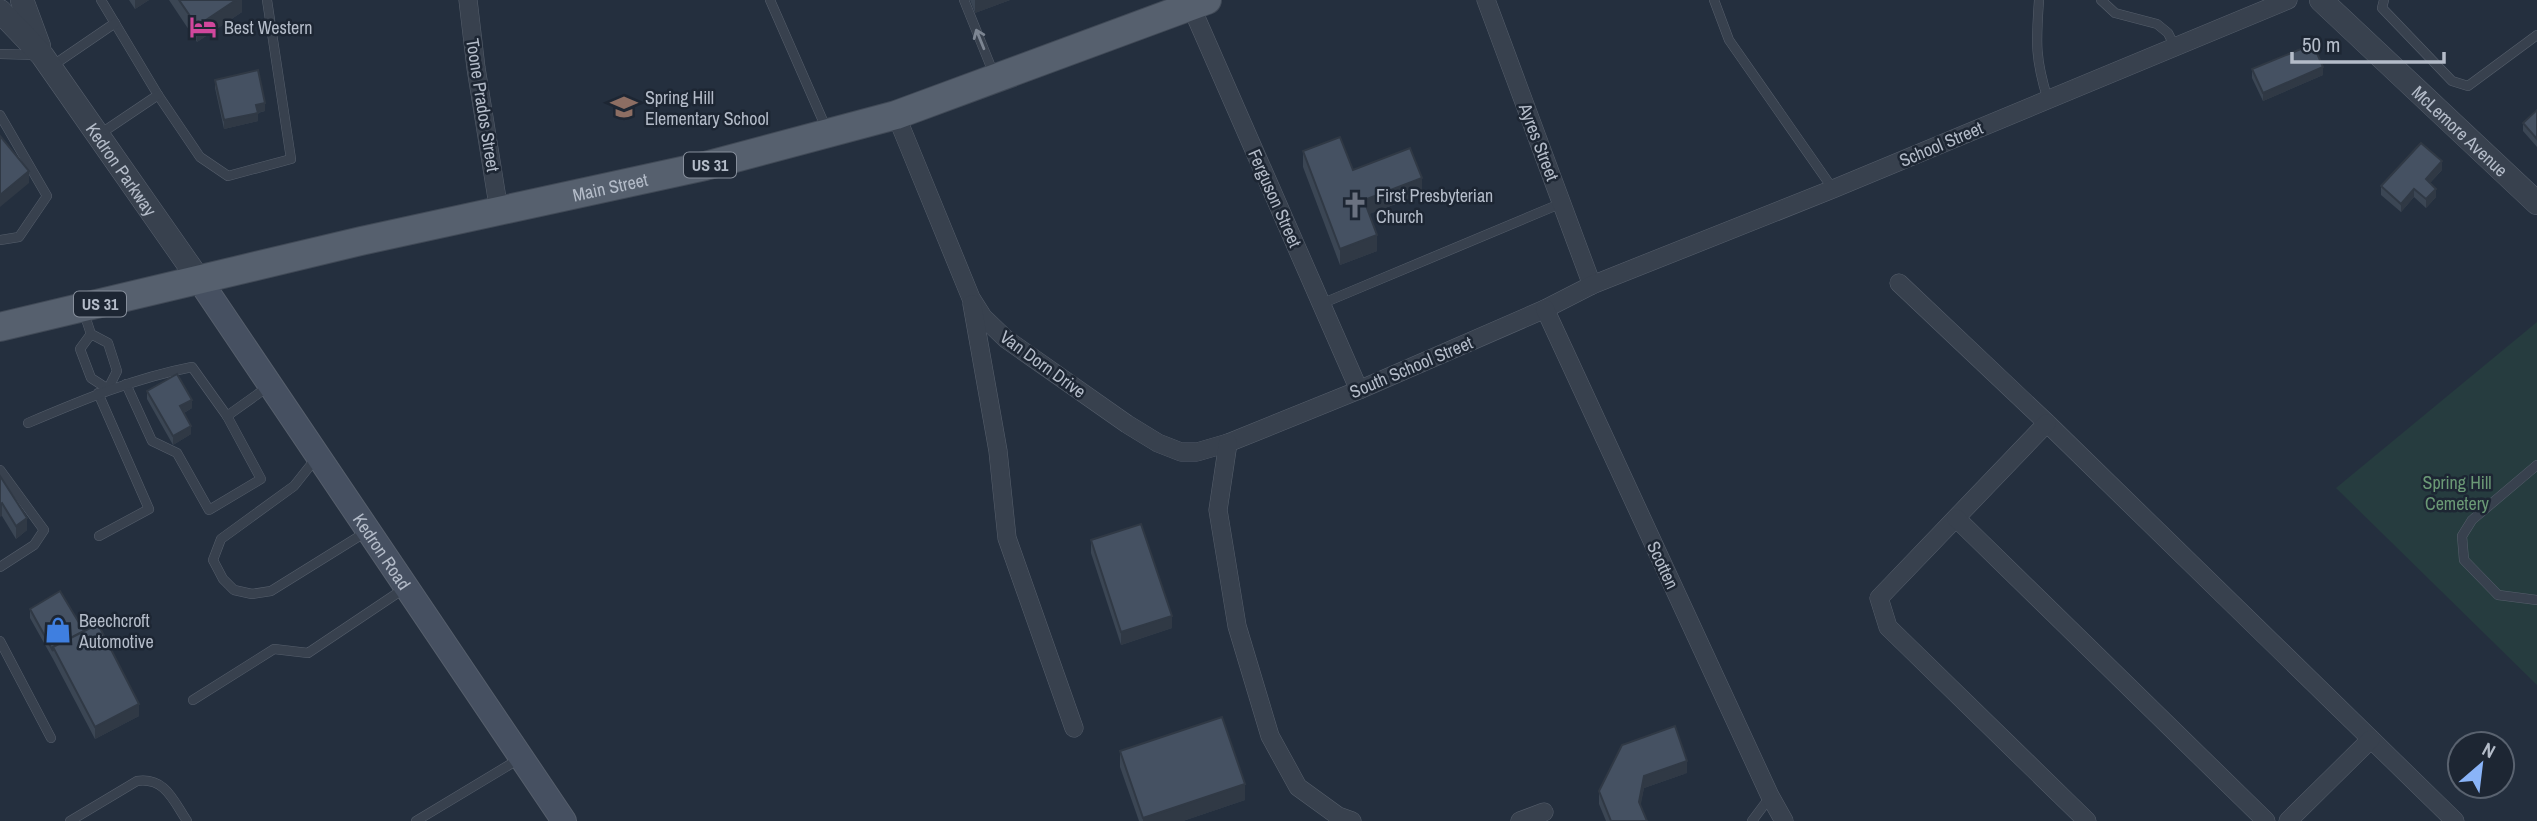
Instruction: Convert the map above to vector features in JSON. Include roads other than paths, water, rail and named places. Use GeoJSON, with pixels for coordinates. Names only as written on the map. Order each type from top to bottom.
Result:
{"type":"FeatureCollection","features":[{"type":"Feature","properties":{"kind":"main road","name":"Main Street"},"geometry":{"type":"LineString","coordinates":[[0,327],[87,321],[200,281],[361,241],[705,166],[896,115],[1188,4]]}},
{"type":"Feature","properties":{"kind":"main road","name":"Kedron Road"},"geometry":{"type":"LineString","coordinates":[[200,281],[564,821]]}},
{"type":"Feature","properties":{"kind":"street","name":"Kedron Parkway"},"geometry":{"type":"LineString","coordinates":[[22,0],[47,61]]}},
{"type":"Feature","properties":{"kind":"street","name":"Toone Prados Street"},"geometry":{"type":"LineString","coordinates":[[468,0],[499,211]]}},
{"type":"Feature","properties":{"kind":"street","name":"Ayres Street"},"geometry":{"type":"LineString","coordinates":[[1486,0],[1592,285]]}},
{"type":"Feature","properties":{"kind":"street","name":"School Street"},"geometry":{"type":"LineString","coordinates":[[1592,285],[1833,189],[2288,0]]}},
{"type":"Feature","properties":{"kind":"street","name":"McLemore Avenue"},"geometry":{"type":"LineString","coordinates":[[2321,0],[2537,203]]}},
{"type":"Feature","properties":{"kind":"street","name":"Ferguson Street"},"geometry":{"type":"LineString","coordinates":[[1188,4],[1359,390]]}},
{"type":"Feature","properties":{"kind":"street","name":"Kedron Parkway"},"geometry":{"type":"LineString","coordinates":[[0,11],[47,61],[200,281]]}},
{"type":"Feature","properties":{"kind":"street","name":"Van Dorn Drive"},"geometry":{"type":"LineString","coordinates":[[896,115],[971,298],[983,317],[1006,339],[1158,443],[1181,452],[1197,452],[1228,443]]}},
{"type":"Feature","properties":{"kind":"street"},"geometry":{"type":"LineString","coordinates":[[1899,283],[2047,423],[2455,821]]}},
{"type":"Feature","properties":{"kind":"street","name":"South School Street"},"geometry":{"type":"LineString","coordinates":[[1228,443],[1359,390],[1545,309],[1592,285]]}},
{"type":"Feature","properties":{"kind":"street"},"geometry":{"type":"LineString","coordinates":[[971,298],[976,338],[999,451],[1007,538],[1074,728]]}},
{"type":"Feature","properties":{"kind":"street","name":"Scotten"},"geometry":{"type":"LineString","coordinates":[[1545,309],[1770,796],[1784,821]]}},
{"type":"Feature","properties":{"kind":"street"},"geometry":{"type":"LineString","coordinates":[[2047,423],[1879,598],[1888,627],[2087,821]]}},
{"type":"Feature","properties":{"kind":"street"},"geometry":{"type":"LineString","coordinates":[[1228,443],[1218,510],[1237,626],[1270,736],[1298,788],[1338,816],[1352,821]]}},
{"type":"Feature","properties":{"kind":"street"},"geometry":{"type":"LineString","coordinates":[[1956,518],[2266,821]]}},
{"type":"Feature","properties":{"kind":"street"},"geometry":{"type":"LineString","coordinates":[[2288,821],[2371,739]]}},
{"type":"Feature","properties":{"kind":"street"},"geometry":{"type":"LineString","coordinates":[[1520,821],[1544,812]]}},
{"type":"Feature","properties":{"kind":"lane"},"geometry":{"type":"LineString","coordinates":[[101,0],[158,95],[200,157],[228,176],[290,159],[267,0]]}},
{"type":"Feature","properties":{"kind":"lane"},"geometry":{"type":"LineString","coordinates":[[771,0],[828,133]]}},
{"type":"Feature","properties":{"kind":"lane"},"geometry":{"type":"LineString","coordinates":[[964,0],[995,78]]}},
{"type":"Feature","properties":{"kind":"lane"},"geometry":{"type":"LineString","coordinates":[[1714,0],[1729,40],[1833,189]]}},
{"type":"Feature","properties":{"kind":"lane"},"geometry":{"type":"LineString","coordinates":[[2039,0],[2035,45],[2039,72],[2048,100]]}},
{"type":"Feature","properties":{"kind":"lane"},"geometry":{"type":"LineString","coordinates":[[2101,0],[2115,13],[2157,24],[2168,33],[2175,47]]}},
{"type":"Feature","properties":{"kind":"lane"},"geometry":{"type":"LineString","coordinates":[[2384,0],[2382,8],[2452,81],[2468,86],[2537,35]]}},
{"type":"Feature","properties":{"kind":"lane"},"geometry":{"type":"LineString","coordinates":[[0,54],[47,61],[115,23]]}},
{"type":"Feature","properties":{"kind":"lane"},"geometry":{"type":"LineString","coordinates":[[99,135],[158,95]]}},
{"type":"Feature","properties":{"kind":"lane"},"geometry":{"type":"LineString","coordinates":[[0,115],[47,196],[19,236],[0,240]]}},
{"type":"Feature","properties":{"kind":"lane"},"geometry":{"type":"LineString","coordinates":[[1321,304],[1562,203]]}},
{"type":"Feature","properties":{"kind":"lane"},"geometry":{"type":"LineString","coordinates":[[87,321],[80,349],[91,378],[108,389]]}},
{"type":"Feature","properties":{"kind":"lane"},"geometry":{"type":"LineString","coordinates":[[87,321],[108,343],[117,371],[108,389]]}},
{"type":"Feature","properties":{"kind":"lane"},"geometry":{"type":"LineString","coordinates":[[28,423],[108,389],[159,373],[192,367],[227,416],[261,479],[209,510],[177,453],[152,441],[126,384]]}},
{"type":"Feature","properties":{"kind":"lane"},"geometry":{"type":"LineString","coordinates":[[227,416],[271,385]]}},
{"type":"Feature","properties":{"kind":"lane"},"geometry":{"type":"LineString","coordinates":[[98,393],[149,509],[99,536]]}},
{"type":"Feature","properties":{"kind":"lane"},"geometry":{"type":"LineString","coordinates":[[318,456],[294,486],[221,539],[213,560],[223,579],[234,590],[252,594],[271,591],[369,530]]}},
{"type":"Feature","properties":{"kind":"lane"},"geometry":{"type":"LineString","coordinates":[[2537,465],[2472,520],[2462,536],[2464,559],[2498,595],[2537,600]]}},
{"type":"Feature","properties":{"kind":"lane"},"geometry":{"type":"LineString","coordinates":[[0,470],[44,530],[34,545],[0,567]]}},
{"type":"Feature","properties":{"kind":"lane"},"geometry":{"type":"LineString","coordinates":[[193,700],[274,649],[308,653],[407,587]]}},
{"type":"Feature","properties":{"kind":"lane"},"geometry":{"type":"LineString","coordinates":[[0,641],[51,738]]}},
{"type":"Feature","properties":{"kind":"lane"},"geometry":{"type":"LineString","coordinates":[[416,821],[522,757]]}},
{"type":"Feature","properties":{"kind":"lane"},"geometry":{"type":"LineString","coordinates":[[70,821],[137,781],[150,779],[160,783],[187,821]]}},
{"type":"Feature","properties":{"kind":"lane"},"geometry":{"type":"LineString","coordinates":[[1752,821],[1770,796]]}},
{"type":"Feature","properties":{"kind":"place","name":"Best Western"},"geometry":{"type":"Point","coordinates":[203,27]}},
{"type":"Feature","properties":{"kind":"place","name":"Spring Hill Elementary School"},"geometry":{"type":"Point","coordinates":[624,107]}},
{"type":"Feature","properties":{"kind":"place","name":"First Presbyterian Church"},"geometry":{"type":"Point","coordinates":[1355,205]}},
{"type":"Feature","properties":{"kind":"place","name":"Beechcroft Automotive"},"geometry":{"type":"Point","coordinates":[58,630]}},
{"type":"Feature","properties":{"kind":"park label","name":"Spring Hill Cemetery"},"geometry":{"type":"Point","coordinates":[2457,492]}}]}
